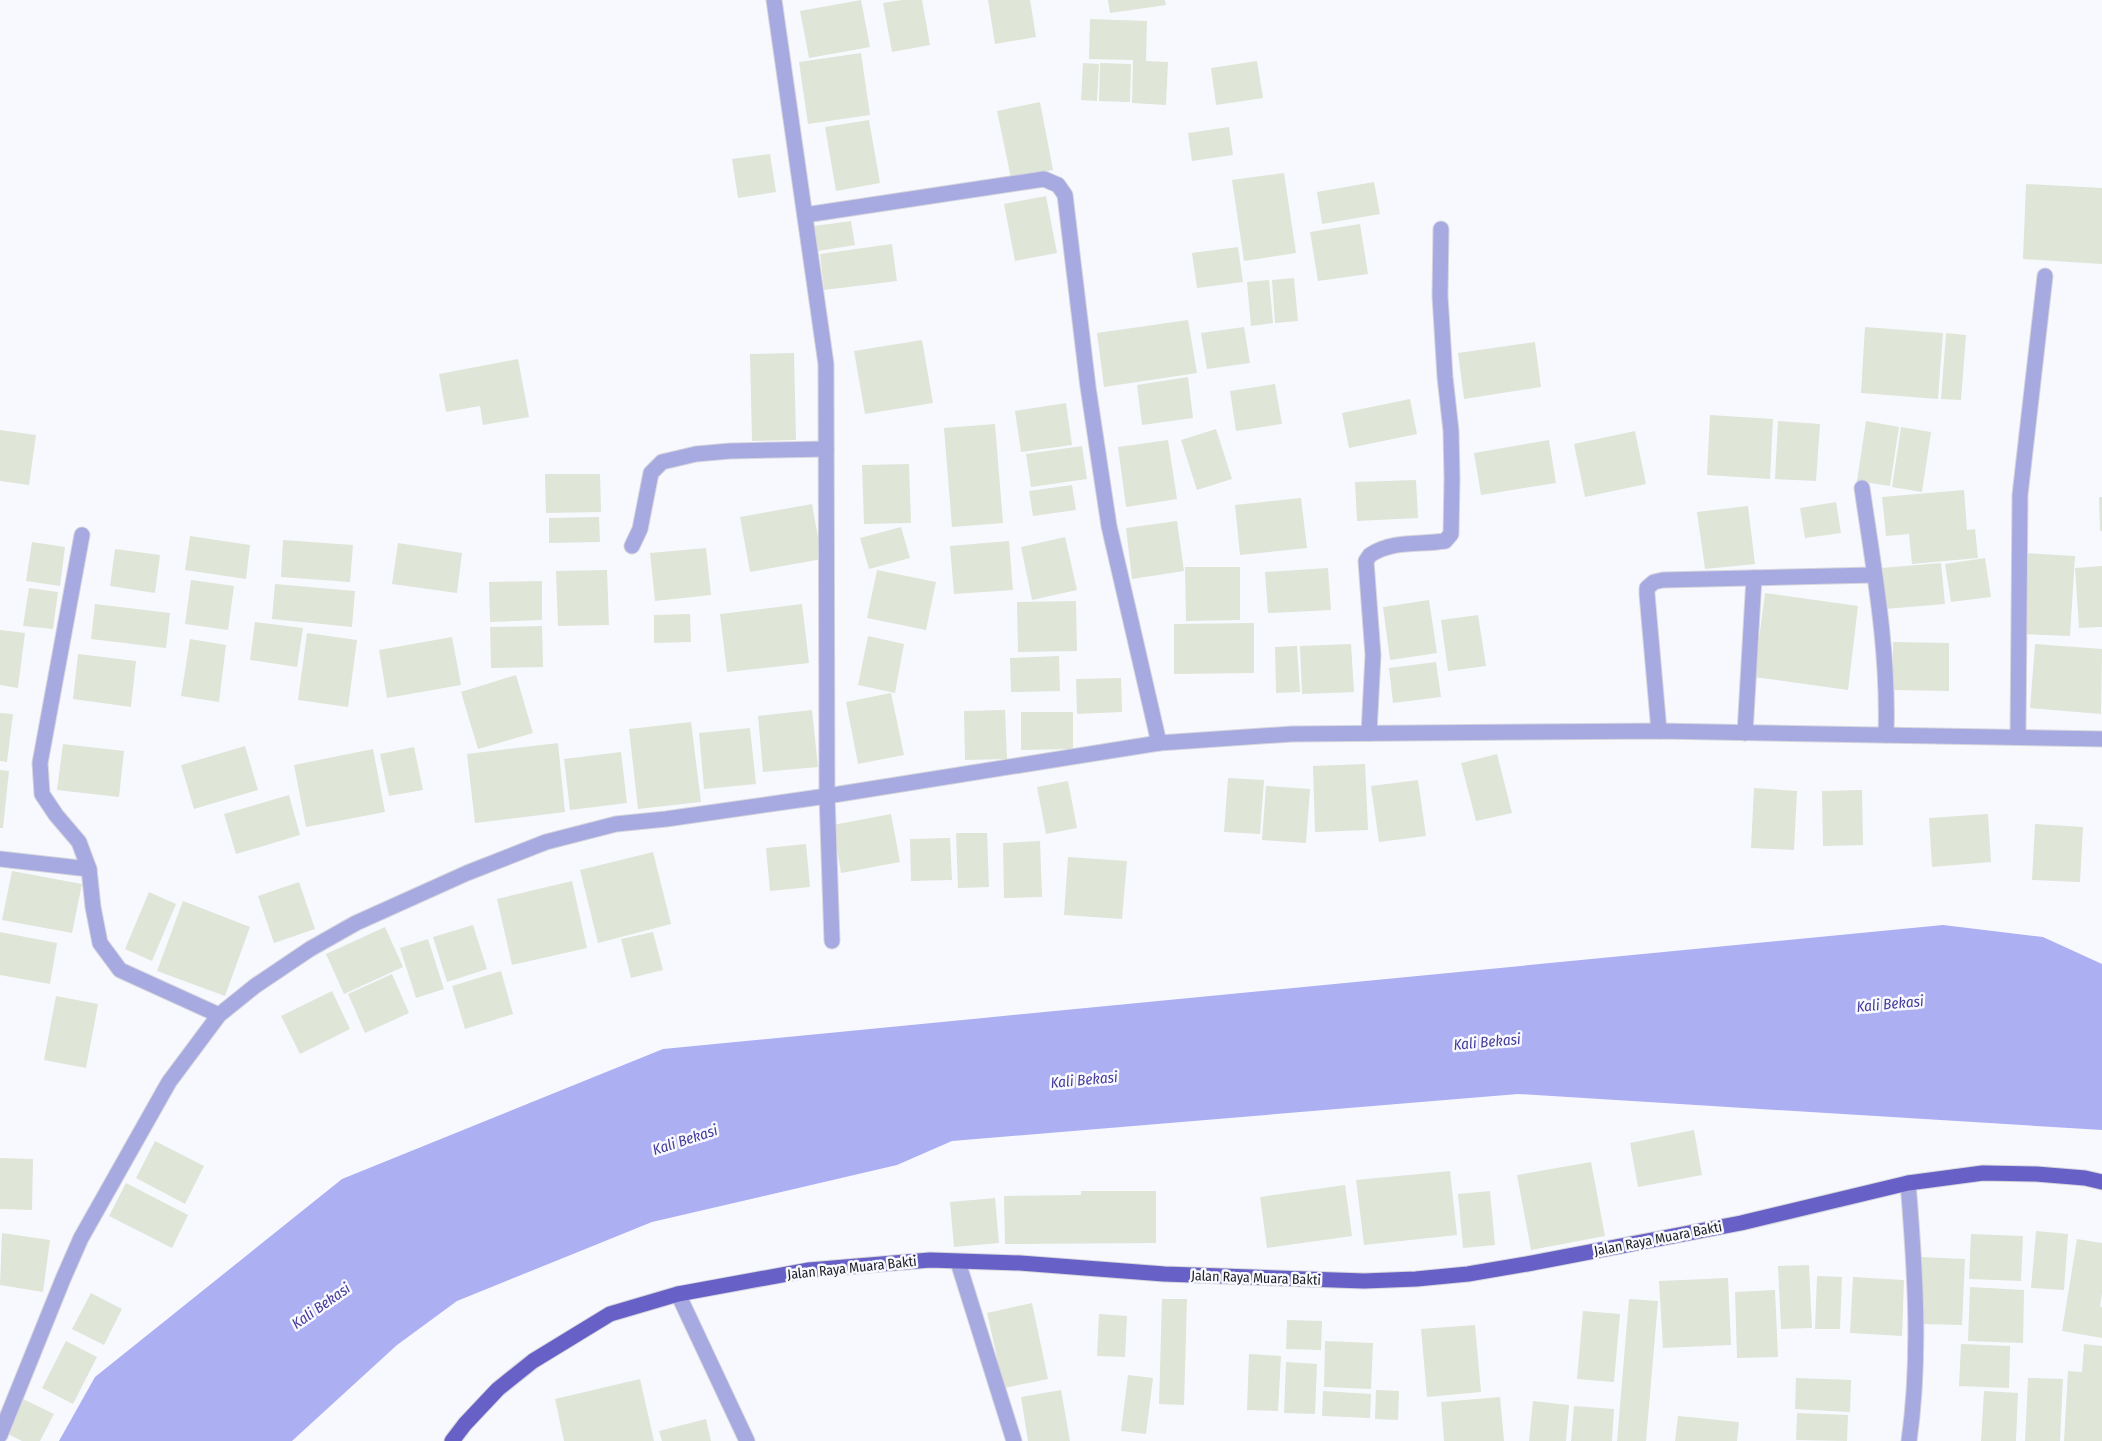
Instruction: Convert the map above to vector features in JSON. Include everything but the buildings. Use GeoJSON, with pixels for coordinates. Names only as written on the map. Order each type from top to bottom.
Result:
{"type":"FeatureCollection","features":[{"type":"Feature","properties":{"kind":"main road","name":"Jalan Raya Muara Bakti"},"geometry":{"type":"LineString","coordinates":[[452,1441],[465,1424],[498,1389],[533,1361],[610,1314],[678,1294],[809,1270],[930,1260],[1020,1264],[1174,1275],[1364,1281],[1416,1279],[1498,1270],[1741,1223],[1908,1183],[1983,1174],[2036,1174],[2086,1178],[2102,1182]]}},
{"type":"Feature","properties":{"kind":"street"},"geometry":{"type":"LineString","coordinates":[[774,0],[826,364],[827,796],[832,941]]}},
{"type":"Feature","properties":{"kind":"street"},"geometry":{"type":"LineString","coordinates":[[805,215],[1044,179],[1058,185],[1064,195],[1088,387],[1108,526],[1158,743]]}},
{"type":"Feature","properties":{"kind":"street"},"geometry":{"type":"LineString","coordinates":[[1369,733],[1373,655],[1366,561],[1370,555],[1394,544],[1427,544],[1445,541],[1451,534],[1451,431],[1445,377],[1440,296],[1441,228]]}},
{"type":"Feature","properties":{"kind":"street"},"geometry":{"type":"LineString","coordinates":[[2018,736],[2020,495],[2045,276]]}},
{"type":"Feature","properties":{"kind":"street"},"geometry":{"type":"LineString","coordinates":[[632,546],[640,529],[651,473],[662,462],[696,454],[730,451],[826,449]]}},
{"type":"Feature","properties":{"kind":"street"},"geometry":{"type":"LineString","coordinates":[[1862,488],[1884,642],[1888,702],[1886,735]]}},
{"type":"Feature","properties":{"kind":"street"},"geometry":{"type":"LineString","coordinates":[[82,535],[40,763],[42,794],[56,815],[79,842],[89,869],[93,907],[100,943],[120,970],[219,1015]]}},
{"type":"Feature","properties":{"kind":"street"},"geometry":{"type":"LineString","coordinates":[[1659,731],[1647,588],[1654,582],[1663,580],[1874,575]]}},
{"type":"Feature","properties":{"kind":"street"},"geometry":{"type":"LineString","coordinates":[[1745,733],[1754,578]]}},
{"type":"Feature","properties":{"kind":"street"},"geometry":{"type":"LineString","coordinates":[[0,1435],[81,1238],[169,1082],[219,1015],[255,986],[310,949],[356,924],[467,873],[546,842],[616,824],[666,819],[827,796],[1158,743],[1292,734],[1659,731],[2102,739]]}},
{"type":"Feature","properties":{"kind":"street"},"geometry":{"type":"LineString","coordinates":[[0,859],[89,869]]}},
{"type":"Feature","properties":{"kind":"street"},"geometry":{"type":"LineString","coordinates":[[1908,1183],[1914,1252],[1915,1313],[1915,1356],[1909,1441]]}},
{"type":"Feature","properties":{"kind":"street"},"geometry":{"type":"LineString","coordinates":[[958,1262],[1014,1441]]}},
{"type":"Feature","properties":{"kind":"street"},"geometry":{"type":"LineString","coordinates":[[678,1294],[747,1441]]}},
{"type":"Feature","properties":{"kind":"water","name":"Kali Bekasi"},"geometry":{"type":"Polygon","coordinates":[[[1943,925],[2043,937],[2102,964],[2102,1130],[1518,1094],[952,1141],[897,1165],[652,1222],[457,1301],[397,1345],[292,1441],[59,1441],[95,1377],[342,1179],[663,1049],[1943,925]]]}}]}
